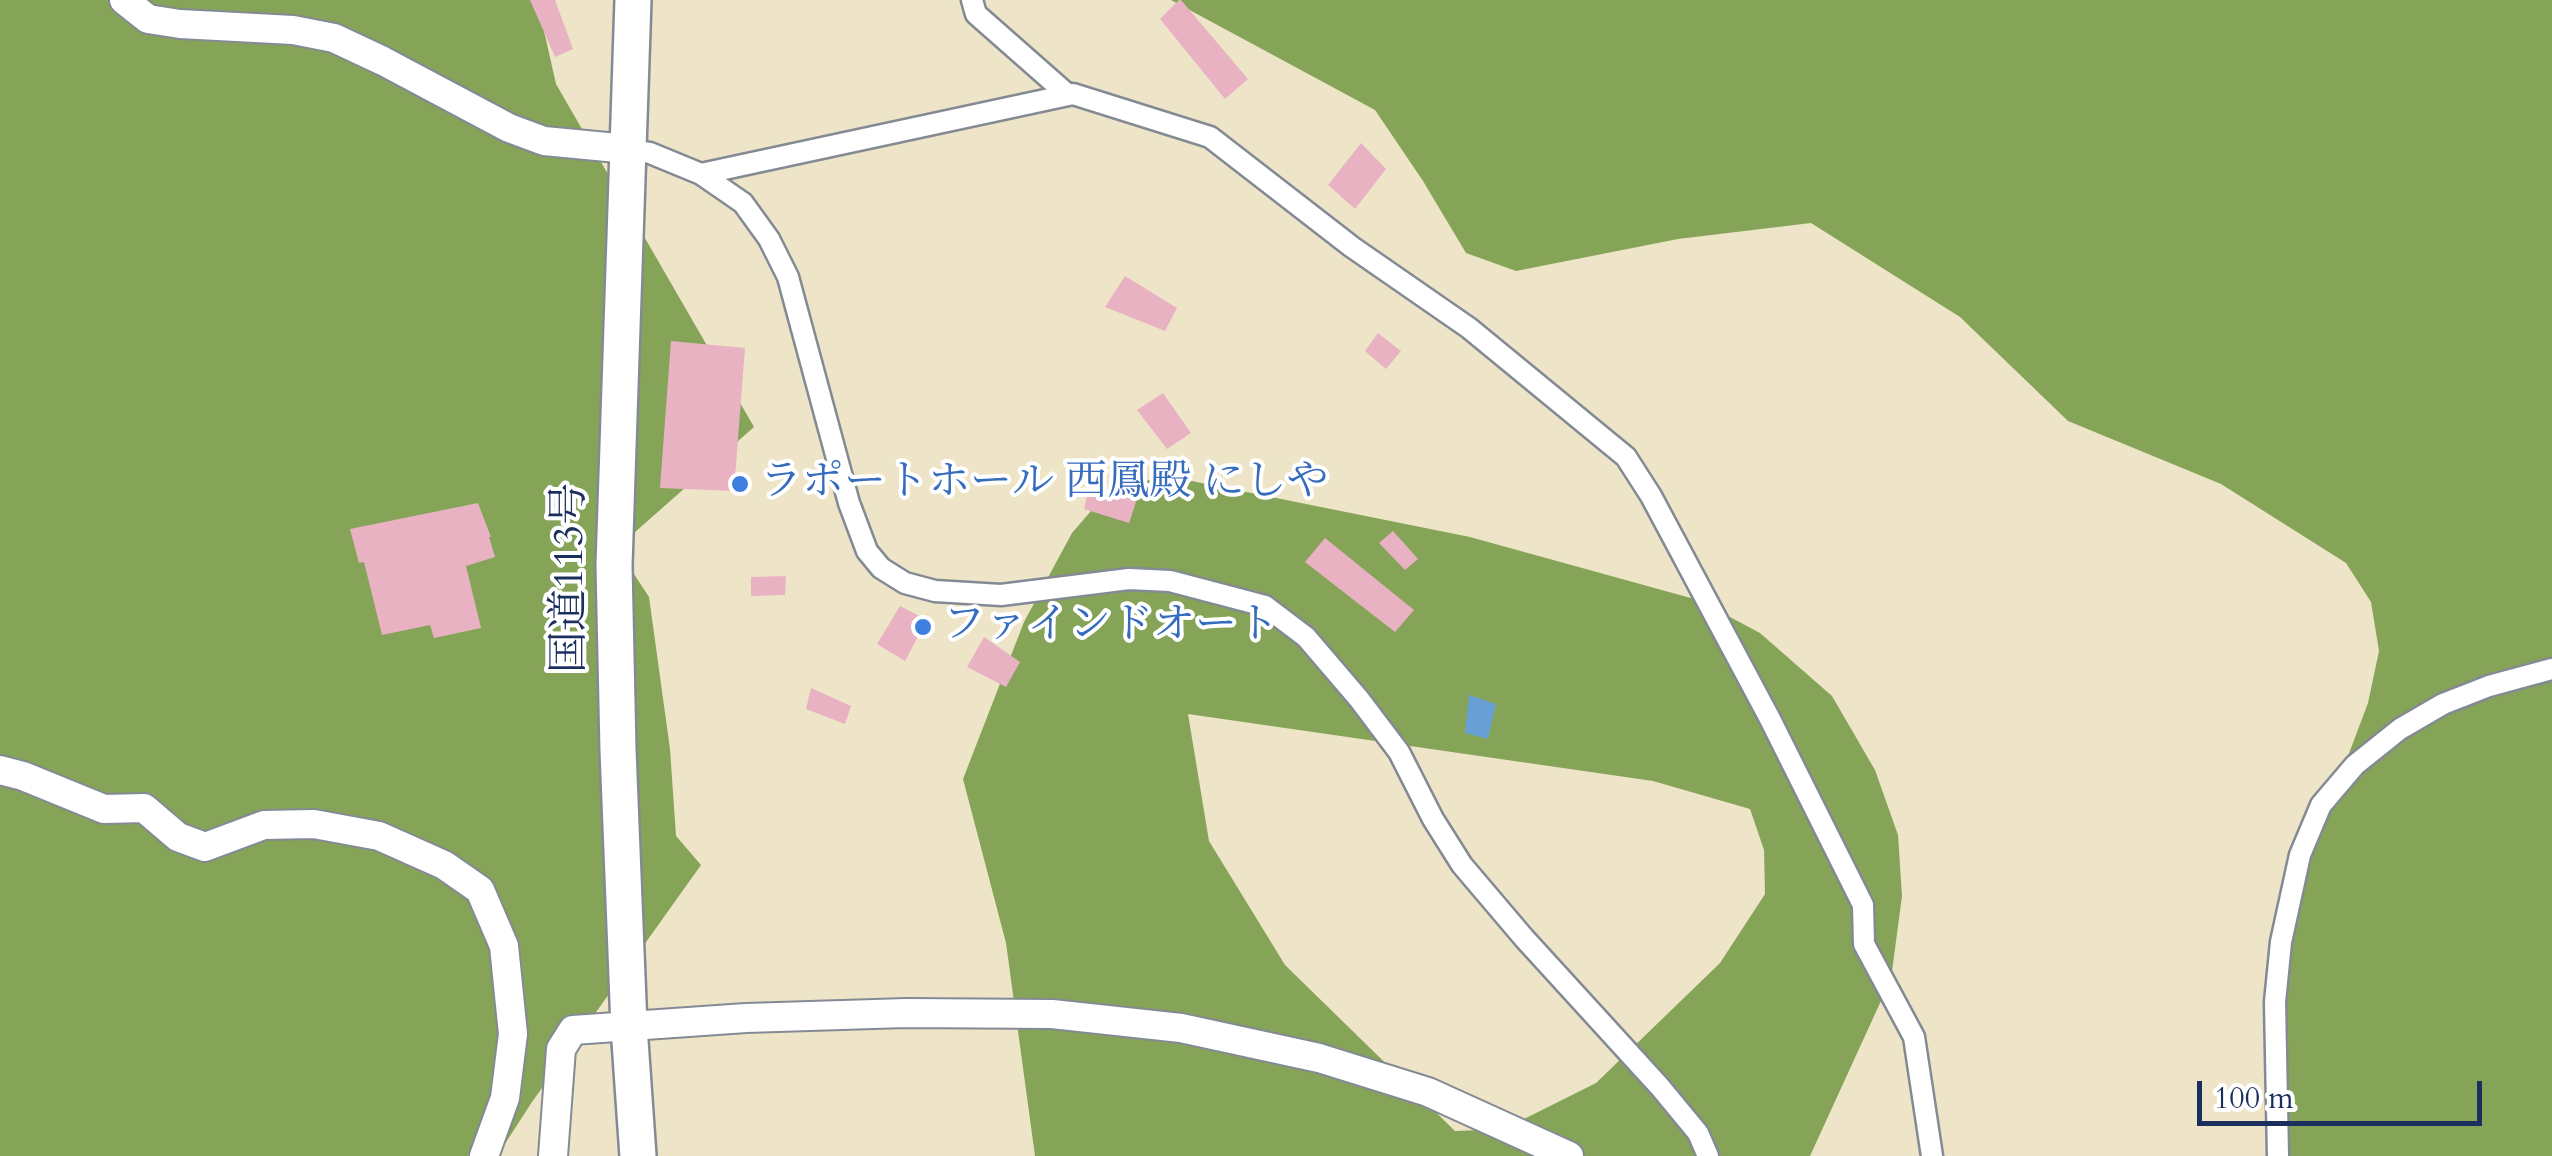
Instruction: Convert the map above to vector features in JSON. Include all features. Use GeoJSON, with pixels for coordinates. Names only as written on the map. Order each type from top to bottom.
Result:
{"type":"FeatureCollection","features":[{"type":"Feature","properties":{"kind":"highway","name":"国道113号"},"geometry":{"type":"LineString","coordinates":[[633,0],[614,565],[629,1027],[638,1156]]}},
{"type":"Feature","properties":{"kind":"street"},"geometry":{"type":"LineString","coordinates":[[124,0],[148,19],[293,30],[334,38],[509,128],[544,141],[650,153],[701,174],[744,203],[769,239],[788,277],[849,503],[867,551],[881,568],[905,583],[935,590],[1001,595],[1129,579],[1170,580],[1266,606],[1306,637],[1360,699],[1399,752],[1462,865],[1660,1087],[1698,1133],[1708,1156]]}},
{"type":"Feature","properties":{"kind":"street"},"geometry":{"type":"LineString","coordinates":[[972,0],[976,14],[1068,96]]}},
{"type":"Feature","properties":{"kind":"street"},"geometry":{"type":"LineString","coordinates":[[701,174],[1073,94],[1210,138],[1352,247],[1469,328],[1626,457],[1651,496],[1761,702],[1862,905],[1864,944],[1914,1036],[1932,1156]]}},
{"type":"Feature","properties":{"kind":"street"},"geometry":{"type":"LineString","coordinates":[[2278,1156],[2274,1002],[2281,942],[2300,855],[2322,805],[2355,765],[2400,729],[2458,698],[2552,669]]}},
{"type":"Feature","properties":{"kind":"street"},"geometry":{"type":"LineString","coordinates":[[0,770],[104,809],[144,808],[178,837],[204,847],[264,825],[314,824],[379,836],[444,865],[480,890],[504,946],[513,1034],[506,1098],[484,1156]]}},
{"type":"Feature","properties":{"kind":"street"},"geometry":{"type":"LineString","coordinates":[[553,1156],[561,1050],[573,1030],[746,1018],[906,1013],[1052,1014],[1181,1028],[1319,1058],[1428,1092],[1569,1156]]}},
{"type":"Feature","properties":{"kind":"green space"},"geometry":{"type":"Polygon","coordinates":[[[0,0],[537,0],[556,84],[754,427],[617,548],[649,597],[670,749],[676,836],[701,865],[497,1156],[0,1156],[0,0]]]}},
{"type":"Feature","properties":{"kind":"green space"},"geometry":{"type":"Polygon","coordinates":[[[1171,0],[2552,0],[2552,1156],[2268,1156],[2284,947],[2303,875],[2368,703],[2379,651],[2371,602],[2346,563],[2221,484],[2068,421],[1960,317],[1811,223],[1678,239],[1516,271],[1466,253],[1375,110],[1171,0]]]}},
{"type":"Feature","properties":{"kind":"green space"},"geometry":{"type":"Polygon","coordinates":[[[1162,475],[1470,537],[1698,600],[1760,633],[1832,696],[1875,770],[1898,835],[1902,896],[1891,979],[1810,1156],[1035,1156],[1006,943],[963,779],[1024,622],[1072,533],[1103,497],[1162,475]],[[1188,714],[1209,841],[1285,965],[1455,1131],[1504,1129],[1596,1083],[1720,963],[1765,894],[1764,850],[1750,809],[1653,781],[1188,714]]]}},
{"type":"Feature","properties":{"kind":"water"},"geometry":{"type":"Polygon","coordinates":[[[1469,695],[1496,704],[1488,739],[1465,733],[1469,695]]]}},
{"type":"Feature","properties":{"kind":"building"},"geometry":{"type":"Polygon","coordinates":[[[530,0],[555,0],[573,49],[555,57],[530,0]]]}},
{"type":"Feature","properties":{"kind":"building"},"geometry":{"type":"Polygon","coordinates":[[[1179,0],[1248,79],[1225,99],[1160,19],[1179,0]]]}},
{"type":"Feature","properties":{"kind":"building"},"geometry":{"type":"Polygon","coordinates":[[[1361,143],[1386,169],[1355,209],[1328,185],[1361,143]]]}},
{"type":"Feature","properties":{"kind":"building"},"geometry":{"type":"Polygon","coordinates":[[[1125,276],[1177,308],[1165,331],[1105,307],[1125,276]]]}},
{"type":"Feature","properties":{"kind":"building"},"geometry":{"type":"Polygon","coordinates":[[[1378,333],[1401,351],[1386,369],[1365,351],[1378,333]]]}},
{"type":"Feature","properties":{"kind":"building"},"geometry":{"type":"Polygon","coordinates":[[[671,341],[745,348],[734,491],[660,488],[671,341]]]}},
{"type":"Feature","properties":{"kind":"building"},"geometry":{"type":"Polygon","coordinates":[[[1163,393],[1191,433],[1167,449],[1137,410],[1163,393]]]}},
{"type":"Feature","properties":{"kind":"building"},"geometry":{"type":"Polygon","coordinates":[[[1122,464],[1145,475],[1129,523],[1084,509],[1089,488],[1111,494],[1122,464]]]}},
{"type":"Feature","properties":{"kind":"building"},"geometry":{"type":"Polygon","coordinates":[[[478,503],[495,557],[466,566],[481,628],[434,638],[430,625],[382,635],[364,562],[359,563],[350,529],[478,503]]]}},
{"type":"Feature","properties":{"kind":"building"},"geometry":{"type":"Polygon","coordinates":[[[1393,531],[1418,559],[1405,570],[1379,543],[1393,531]]]}},
{"type":"Feature","properties":{"kind":"building"},"geometry":{"type":"Polygon","coordinates":[[[1325,538],[1414,610],[1395,632],[1305,562],[1325,538]]]}},
{"type":"Feature","properties":{"kind":"building"},"geometry":{"type":"Polygon","coordinates":[[[786,576],[785,595],[751,596],[751,577],[786,576]]]}},
{"type":"Feature","properties":{"kind":"building"},"geometry":{"type":"Polygon","coordinates":[[[900,606],[927,620],[905,661],[877,644],[900,606]]]}},
{"type":"Feature","properties":{"kind":"building"},"geometry":{"type":"Polygon","coordinates":[[[984,637],[1020,662],[1006,687],[967,667],[984,637]]]}},
{"type":"Feature","properties":{"kind":"building"},"geometry":{"type":"Polygon","coordinates":[[[811,688],[851,706],[845,724],[806,709],[811,688]]]}},
{"type":"Feature","properties":{"kind":"place","name":"ラポートホール 西鳳殿 にしや"},"geometry":{"type":"Point","coordinates":[740,484]}},
{"type":"Feature","properties":{"kind":"place","name":"ファインドオート"},"geometry":{"type":"Point","coordinates":[923,627]}}]}
